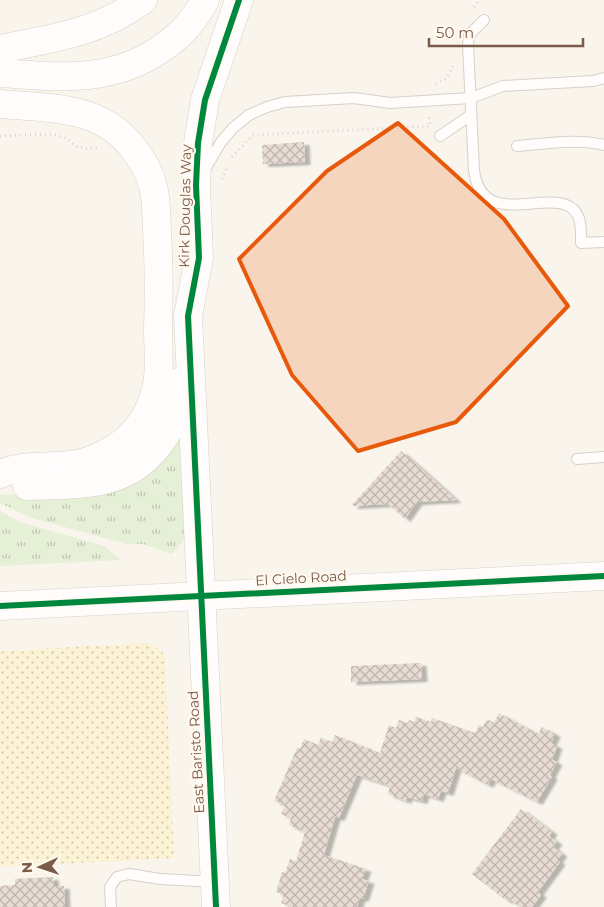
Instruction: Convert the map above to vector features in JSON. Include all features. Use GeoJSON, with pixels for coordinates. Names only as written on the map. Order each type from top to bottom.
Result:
{"type":"FeatureCollection","features":[{"type":"Feature","properties":{"kind":"street"},"geometry":{"type":"LineString","coordinates":[[0,49],[86,31],[105,24],[143,0]]}},
{"type":"Feature","properties":{"kind":"street"},"geometry":{"type":"LineString","coordinates":[[0,73],[51,76],[109,73],[132,67],[174,40],[190,24],[205,0]]}},
{"type":"Feature","properties":{"kind":"street","name":"Kirk Douglas Way"},"geometry":{"type":"LineString","coordinates":[[201,596],[188,316],[199,258],[196,185],[198,143],[206,100],[239,0]]}},
{"type":"Feature","properties":{"kind":"street"},"geometry":{"type":"LineString","coordinates":[[0,36],[48,39]]}},
{"type":"Feature","properties":{"kind":"street"},"geometry":{"type":"LineString","coordinates":[[0,85],[51,76]]}},
{"type":"Feature","properties":{"kind":"street"},"geometry":{"type":"LineString","coordinates":[[0,104],[75,111],[106,123],[128,142],[139,156],[153,186],[159,266],[158,372],[155,392],[147,413],[138,427],[125,441],[92,460],[72,465],[12,468],[0,474]]}},
{"type":"Feature","properties":{"kind":"street"},"geometry":{"type":"LineString","coordinates":[[0,116],[53,108]]}},
{"type":"Feature","properties":{"kind":"street"},"geometry":{"type":"LineString","coordinates":[[0,483],[14,487],[102,481],[128,470],[153,452],[172,425],[177,409],[180,336],[188,316]]}},
{"type":"Feature","properties":{"kind":"street","name":"El Cielo Road"},"geometry":{"type":"LineString","coordinates":[[0,606],[604,576]]}},
{"type":"Feature","properties":{"kind":"street","name":"East Baristo Road"},"geometry":{"type":"LineString","coordinates":[[201,596],[215,894]]}},
{"type":"Feature","properties":{"kind":"lane"},"geometry":{"type":"LineString","coordinates":[[484,20],[469,35],[470,98],[475,178],[484,194],[502,204],[565,205],[575,211],[579,217],[581,243],[604,242]]}},
{"type":"Feature","properties":{"kind":"lane"},"geometry":{"type":"LineString","coordinates":[[196,185],[221,142],[233,128],[249,115],[285,102],[354,98],[390,102],[470,98],[504,86],[593,81],[604,78]]}},
{"type":"Feature","properties":{"kind":"lane"},"geometry":{"type":"LineString","coordinates":[[440,136],[471,115]]}},
{"type":"Feature","properties":{"kind":"lane"},"geometry":{"type":"LineString","coordinates":[[517,146],[570,142],[592,142],[604,145]]}},
{"type":"Feature","properties":{"kind":"lane"},"geometry":{"type":"LineString","coordinates":[[577,459],[604,457]]}},
{"type":"Feature","properties":{"kind":"lane"},"geometry":{"type":"LineString","coordinates":[[112,907],[110,887],[117,877],[129,874],[160,879],[215,894]]}},
{"type":"Feature","properties":{"kind":"highlighted area"},"geometry":{"type":"Polygon","coordinates":[[[398,123],[504,219],[568,306],[456,422],[358,451],[292,375],[239,259],[327,171],[398,123]]]}},
{"type":"Feature","properties":{"kind":"green space"},"geometry":{"type":"Polygon","coordinates":[[[184,412],[185,538],[172,554],[143,544],[126,544],[29,517],[0,503],[0,495],[92,491],[184,412]]]}},
{"type":"Feature","properties":{"kind":"green space"},"geometry":{"type":"Polygon","coordinates":[[[0,511],[20,522],[104,546],[121,560],[0,566],[0,511]]]}},
{"type":"Feature","properties":{"kind":"sand"},"geometry":{"type":"Polygon","coordinates":[[[148,643],[162,651],[165,659],[174,858],[0,867],[0,651],[148,643]]]}},
{"type":"Feature","properties":{"kind":"building"},"geometry":{"type":"Polygon","coordinates":[[[304,142],[305,162],[263,164],[262,145],[304,142]]]}},
{"type":"Feature","properties":{"kind":"building"},"geometry":{"type":"Polygon","coordinates":[[[401,451],[456,500],[417,502],[405,519],[388,504],[351,506],[401,451]]]}},
{"type":"Feature","properties":{"kind":"building"},"geometry":{"type":"Polygon","coordinates":[[[421,663],[422,679],[351,682],[351,666],[421,663]]]}},
{"type":"Feature","properties":{"kind":"building"},"geometry":{"type":"Polygon","coordinates":[[[499,713],[538,734],[542,727],[555,734],[551,743],[557,746],[552,760],[557,762],[550,775],[552,777],[537,802],[491,779],[488,785],[456,768],[448,793],[441,791],[438,799],[424,794],[422,801],[407,797],[406,801],[388,794],[390,786],[357,775],[339,818],[335,817],[324,855],[366,869],[362,879],[369,881],[363,899],[360,898],[357,907],[292,907],[281,903],[284,895],[276,892],[282,872],[285,873],[290,859],[296,861],[305,832],[289,825],[291,818],[281,814],[285,805],[274,801],[297,748],[300,749],[304,739],[318,745],[321,738],[332,742],[335,735],[380,753],[389,725],[396,728],[399,720],[408,723],[409,720],[414,722],[416,717],[431,722],[432,718],[475,733],[479,725],[483,727],[487,719],[494,723],[499,713]]]}},
{"type":"Feature","properties":{"kind":"building"},"geometry":{"type":"Polygon","coordinates":[[[521,809],[552,832],[549,836],[557,842],[553,847],[562,854],[557,860],[560,862],[538,892],[541,895],[532,907],[519,907],[509,899],[507,901],[472,874],[521,809]]]}},
{"type":"Feature","properties":{"kind":"building"},"geometry":{"type":"Polygon","coordinates":[[[53,877],[54,886],[64,886],[65,907],[0,907],[0,886],[15,885],[15,879],[53,877]]]}},
{"type":"Feature","properties":{"kind":"cycle path"},"geometry":{"type":"LineString","coordinates":[[216,907],[188,316],[199,258],[196,185],[198,143],[205,100],[239,0]]}},
{"type":"Feature","properties":{"kind":"cycle path"},"geometry":{"type":"LineString","coordinates":[[0,606],[604,576]]}}]}
